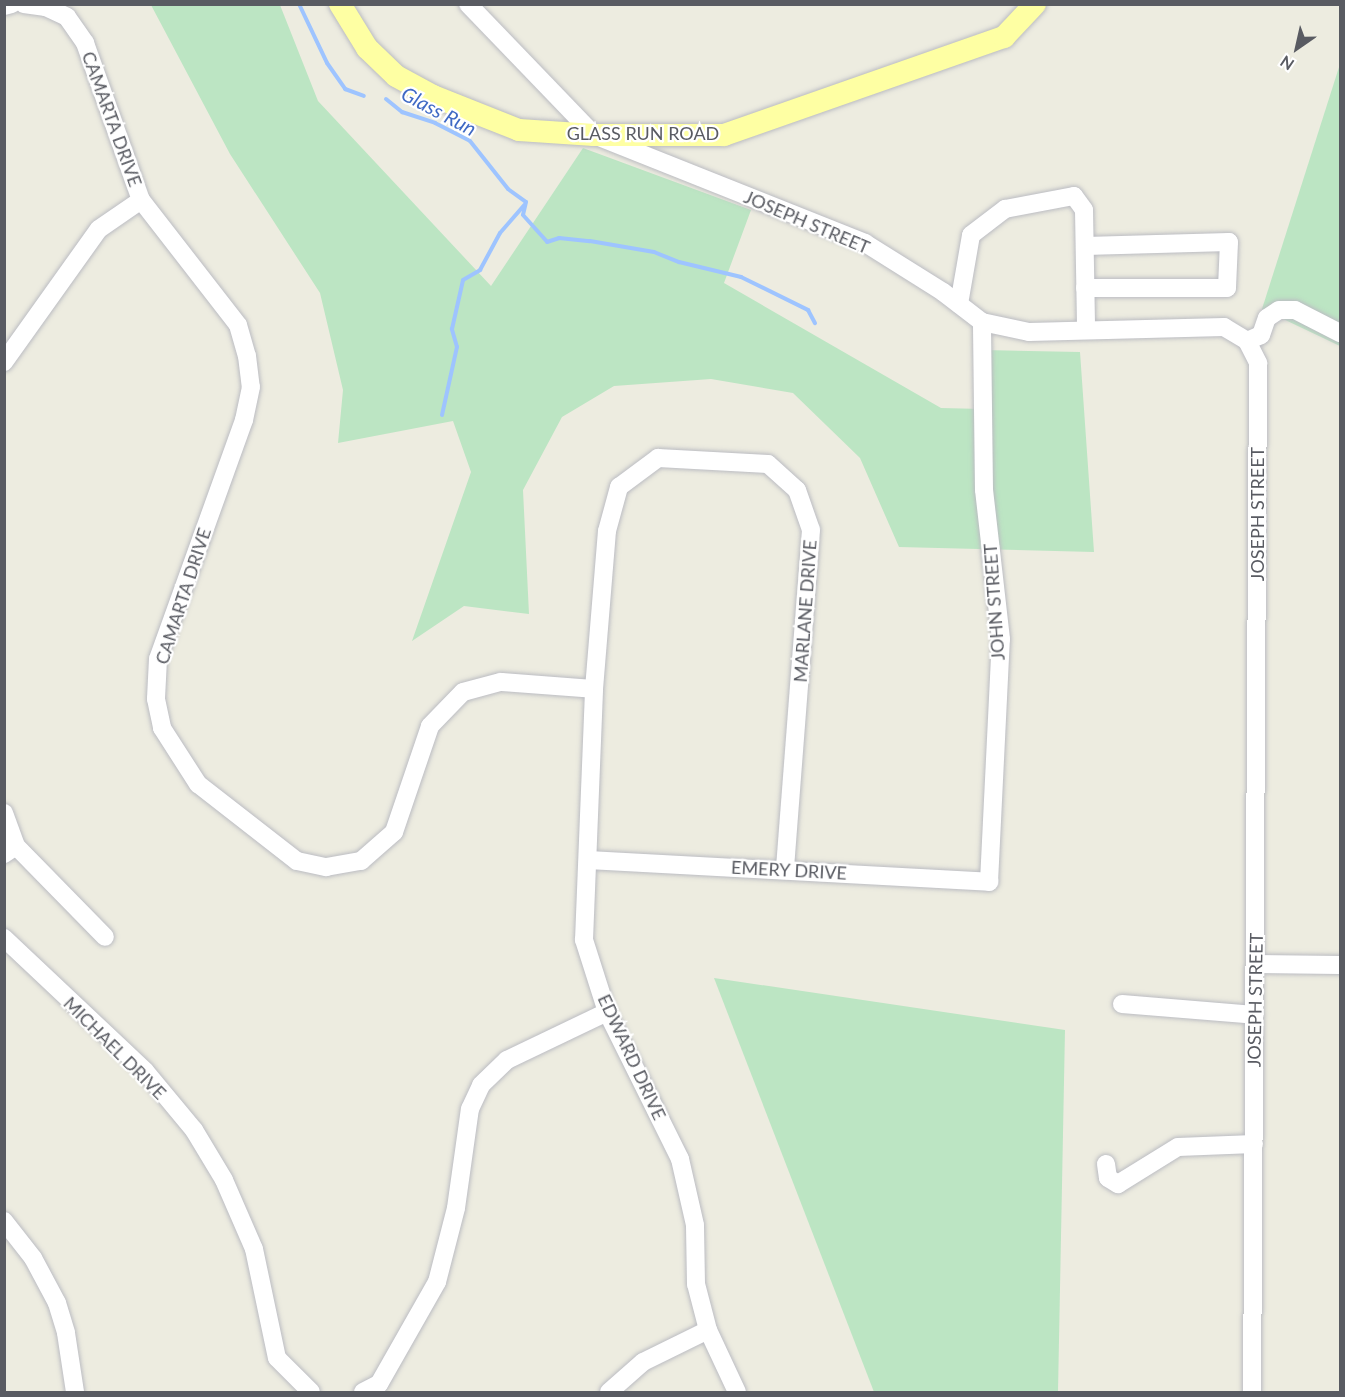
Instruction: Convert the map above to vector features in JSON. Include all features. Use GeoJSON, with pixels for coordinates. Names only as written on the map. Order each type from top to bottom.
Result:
{"type":"FeatureCollection","features":[{"type":"Feature","properties":{"kind":"main road","name":"GLASS RUN ROAD"},"geometry":{"type":"LineString","coordinates":[[340,4],[367,48],[396,76],[433,96],[519,130],[594,135],[724,135],[1004,37],[1035,4]]}},
{"type":"Feature","properties":{"kind":"street"},"geometry":{"type":"LineString","coordinates":[[4,6],[12,4]]}},
{"type":"Feature","properties":{"kind":"street","name":"CAMARTA DRIVE"},"geometry":{"type":"LineString","coordinates":[[24,4],[46,7],[66,17],[85,43],[141,200],[238,325],[251,387],[244,420],[158,659],[156,699],[162,728],[198,784],[297,861],[326,867],[361,861],[394,832],[430,726],[463,692],[501,682],[594,689]]}},
{"type":"Feature","properties":{"kind":"street"},"geometry":{"type":"LineString","coordinates":[[468,4],[594,135]]}},
{"type":"Feature","properties":{"kind":"street","name":"JOSEPH STREET"},"geometry":{"type":"LineString","coordinates":[[594,135],[865,243],[959,304],[982,322],[1029,332],[1224,327],[1247,341],[1258,363],[1252,1392]]}},
{"type":"Feature","properties":{"kind":"street"},"geometry":{"type":"LineString","coordinates":[[959,304],[971,235],[1005,209],[1074,196],[1084,210],[1086,330]]}},
{"type":"Feature","properties":{"kind":"street","name":"CAMARTA DRIVE"},"geometry":{"type":"LineString","coordinates":[[4,362],[92,237],[141,200]]}},
{"type":"Feature","properties":{"kind":"street"},"geometry":{"type":"LineString","coordinates":[[1084,246],[1229,242],[1227,288],[1085,288]]}},
{"type":"Feature","properties":{"kind":"street"},"geometry":{"type":"LineString","coordinates":[[1247,341],[1261,335],[1267,318],[1279,310],[1294,310],[1341,333]]}},
{"type":"Feature","properties":{"kind":"street","name":"JOHN STREET"},"geometry":{"type":"LineString","coordinates":[[982,322],[984,490],[1001,639],[989,882]]}},
{"type":"Feature","properties":{"kind":"street","name":"MARLANE DRIVE"},"geometry":{"type":"LineString","coordinates":[[607,531],[619,487],[658,458],[768,464],[797,490],[811,530],[785,870]]}},
{"type":"Feature","properties":{"kind":"street","name":"EDWARD DRIVE"},"geometry":{"type":"LineString","coordinates":[[607,531],[594,689],[584,940],[607,1012],[680,1159],[695,1225],[696,1284],[708,1330],[737,1392]]}},
{"type":"Feature","properties":{"kind":"street"},"geometry":{"type":"LineString","coordinates":[[4,813],[10,850],[105,937]]}},
{"type":"Feature","properties":{"kind":"street","name":"EMERY DRIVE"},"geometry":{"type":"LineString","coordinates":[[588,860],[989,882]]}},
{"type":"Feature","properties":{"kind":"street","name":"MICHAEL DRIVE"},"geometry":{"type":"LineString","coordinates":[[4,938],[145,1071],[194,1130],[224,1180],[254,1249],[278,1358],[311,1392]]}},
{"type":"Feature","properties":{"kind":"street"},"geometry":{"type":"LineString","coordinates":[[1256,964],[1341,965]]}},
{"type":"Feature","properties":{"kind":"street"},"geometry":{"type":"LineString","coordinates":[[1122,1004],[1255,1015]]}},
{"type":"Feature","properties":{"kind":"street"},"geometry":{"type":"LineString","coordinates":[[363,1392],[379,1384],[437,1282],[456,1208],[470,1109],[482,1085],[507,1060],[607,1012]]}},
{"type":"Feature","properties":{"kind":"street"},"geometry":{"type":"LineString","coordinates":[[1106,1164],[1108,1178],[1118,1184],[1178,1146],[1254,1144]]}},
{"type":"Feature","properties":{"kind":"street"},"geometry":{"type":"LineString","coordinates":[[4,1221],[33,1258],[57,1303],[66,1333],[75,1392]]}},
{"type":"Feature","properties":{"kind":"street"},"geometry":{"type":"LineString","coordinates":[[609,1392],[643,1362],[708,1330]]}},
{"type":"Feature","properties":{"kind":"green space"},"geometry":{"type":"Polygon","coordinates":[[[151,5],[280,5],[318,101],[491,286],[583,148],[751,210],[724,283],[941,408],[983,409],[983,350],[1080,352],[1094,552],[899,547],[860,458],[793,393],[711,379],[614,386],[562,417],[523,490],[529,614],[464,606],[412,641],[471,472],[453,421],[338,443],[343,390],[320,293],[230,154],[151,5]]]}},
{"type":"Feature","properties":{"kind":"green space"},"geometry":{"type":"Polygon","coordinates":[[[1340,64],[1340,346],[1262,309],[1340,64]]]}},
{"type":"Feature","properties":{"kind":"green space"},"geometry":{"type":"Polygon","coordinates":[[[714,978],[1065,1030],[1058,1392],[874,1392],[714,978]]]}},
{"type":"Feature","properties":{"kind":"waterway","name":"Glass Run"},"geometry":{"type":"LineString","coordinates":[[299,4],[327,63],[345,89],[364,96]]}},
{"type":"Feature","properties":{"kind":"waterway","name":"Glass Run"},"geometry":{"type":"LineString","coordinates":[[386,99],[402,112],[435,123],[470,141],[508,189],[526,202]]}},
{"type":"Feature","properties":{"kind":"waterway"},"geometry":{"type":"LineString","coordinates":[[526,202],[523,215],[547,242],[559,238],[654,252],[679,262],[741,277],[808,310],[815,323]]}},
{"type":"Feature","properties":{"kind":"waterway"},"geometry":{"type":"LineString","coordinates":[[442,415],[457,347],[452,329],[463,280],[480,270],[500,233],[524,205]]}}]}
